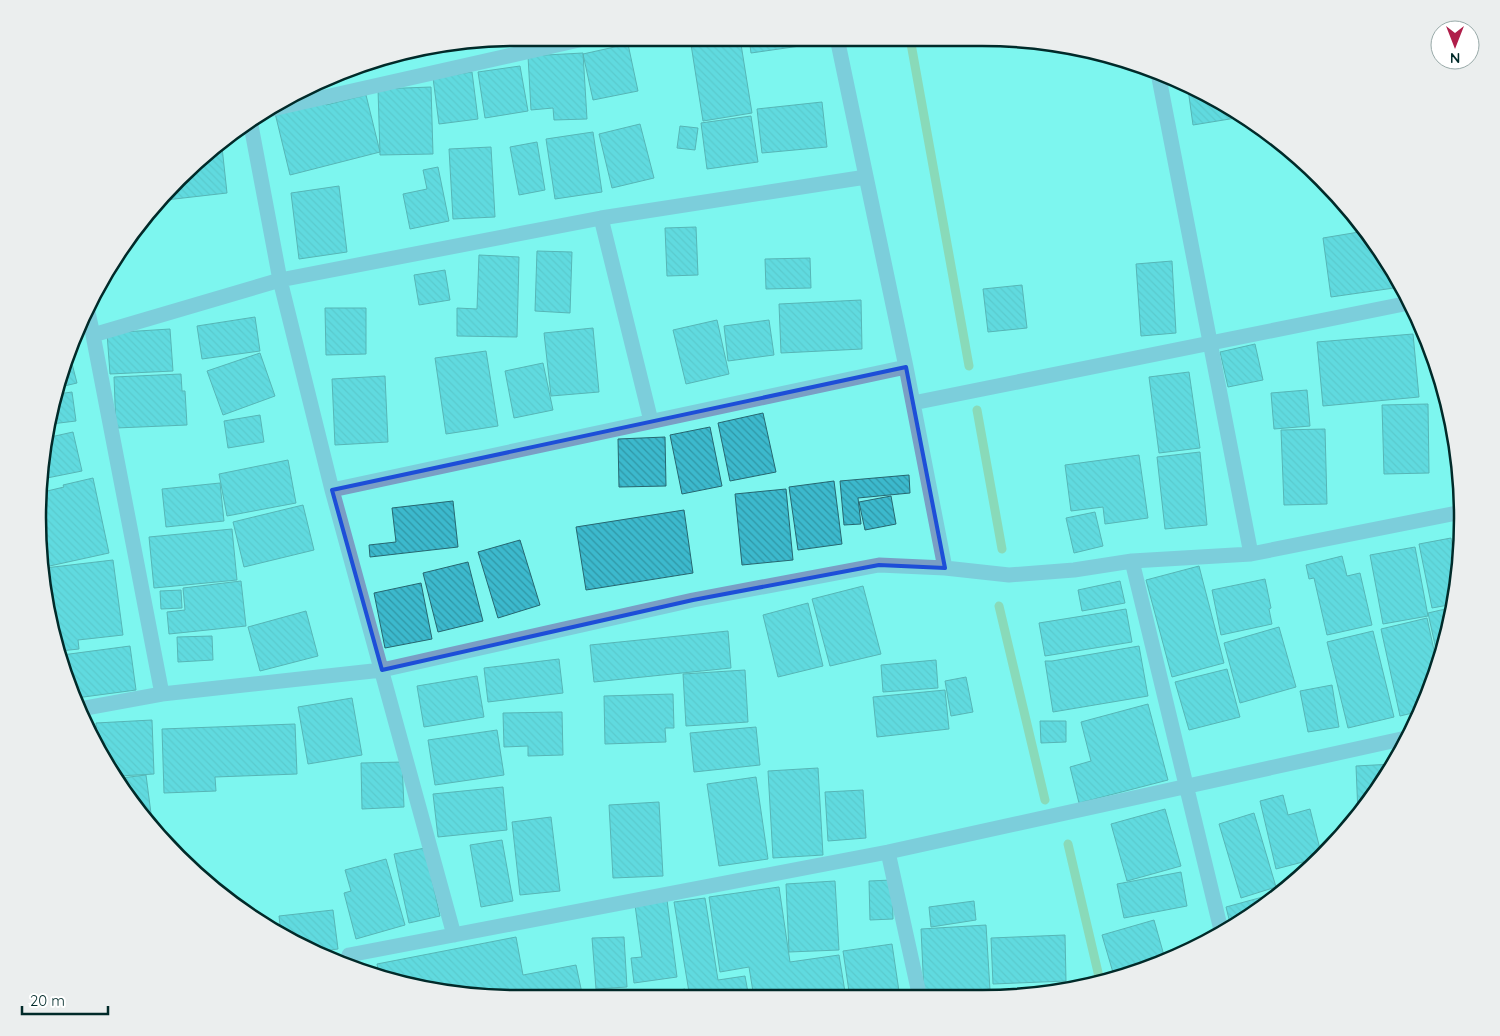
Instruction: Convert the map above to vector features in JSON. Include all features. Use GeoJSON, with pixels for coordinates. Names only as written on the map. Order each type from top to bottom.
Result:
{"type":"FeatureCollection","features":[{"type":"Feature","properties":{"kind":"street"},"geometry":{"type":"LineString","coordinates":[[290,105],[552,46]]}},
{"type":"Feature","properties":{"kind":"street"},"geometry":{"type":"LineString","coordinates":[[839,46],[946,568]]}},
{"type":"Feature","properties":{"kind":"street"},"geometry":{"type":"LineString","coordinates":[[1160,81],[1251,554]]}},
{"type":"Feature","properties":{"kind":"street"},"geometry":{"type":"LineString","coordinates":[[252,129],[280,280],[332,490],[454,935]]}},
{"type":"Feature","properties":{"kind":"street"},"geometry":{"type":"LineString","coordinates":[[93,335],[280,280],[601,218],[866,177]]}},
{"type":"Feature","properties":{"kind":"street"},"geometry":{"type":"LineString","coordinates":[[601,218],[651,421]]}},
{"type":"Feature","properties":{"kind":"street"},"geometry":{"type":"LineString","coordinates":[[913,403],[1403,305]]}},
{"type":"Feature","properties":{"kind":"street"},"geometry":{"type":"LineString","coordinates":[[90,320],[162,694]]}},
{"type":"Feature","properties":{"kind":"street"},"geometry":{"type":"LineString","coordinates":[[332,490],[906,367]]}},
{"type":"Feature","properties":{"kind":"street"},"geometry":{"type":"LineString","coordinates":[[86,708],[162,694],[382,670],[693,600],[879,565],[946,568],[1009,575],[1074,570],[1132,560],[1251,554],[1454,514]]}},
{"type":"Feature","properties":{"kind":"street"},"geometry":{"type":"LineString","coordinates":[[1132,560],[1220,926]]}},
{"type":"Feature","properties":{"kind":"street"},"geometry":{"type":"LineString","coordinates":[[350,959],[349,955],[888,852],[1398,740]]}},
{"type":"Feature","properties":{"kind":"street"},"geometry":{"type":"LineString","coordinates":[[888,852],[918,990]]}},
{"type":"Feature","properties":{"kind":"highlighted area"},"geometry":{"type":"Polygon","coordinates":[[[906,367],[945,568],[879,565],[693,600],[382,670],[332,490],[906,367]]]}},
{"type":"Feature","properties":{"kind":"building"},"geometry":{"type":"Polygon","coordinates":[[[619,46],[628,46],[638,91],[593,100],[583,54],[619,46]]]}},
{"type":"Feature","properties":{"kind":"building"},"geometry":{"type":"Polygon","coordinates":[[[691,46],[741,46],[752,113],[703,121],[691,46]]]}},
{"type":"Feature","properties":{"kind":"building"},"geometry":{"type":"Polygon","coordinates":[[[750,46],[800,46],[751,53],[750,46]]]}},
{"type":"Feature","properties":{"kind":"building"},"geometry":{"type":"Polygon","coordinates":[[[583,53],[587,119],[554,120],[553,108],[531,110],[528,56],[583,53]]]}},
{"type":"Feature","properties":{"kind":"building"},"geometry":{"type":"Polygon","coordinates":[[[520,66],[528,111],[485,118],[478,72],[520,66]]]}},
{"type":"Feature","properties":{"kind":"building"},"geometry":{"type":"Polygon","coordinates":[[[472,72],[478,119],[439,124],[433,78],[472,72]]]}},
{"type":"Feature","properties":{"kind":"building"},"geometry":{"type":"Polygon","coordinates":[[[431,87],[433,154],[380,155],[378,89],[431,87]]]}},
{"type":"Feature","properties":{"kind":"building"},"geometry":{"type":"Polygon","coordinates":[[[1189,94],[1233,119],[1193,125],[1189,94]]]}},
{"type":"Feature","properties":{"kind":"building"},"geometry":{"type":"Polygon","coordinates":[[[366,95],[380,152],[290,175],[275,113],[325,101],[326,105],[366,95]]]}},
{"type":"Feature","properties":{"kind":"building"},"geometry":{"type":"Polygon","coordinates":[[[822,102],[827,147],[762,153],[757,109],[822,102]]]}},
{"type":"Feature","properties":{"kind":"building"},"geometry":{"type":"Polygon","coordinates":[[[751,116],[758,162],[707,169],[701,123],[751,116]]]}},
{"type":"Feature","properties":{"kind":"building"},"geometry":{"type":"Polygon","coordinates":[[[640,124],[654,178],[612,188],[599,134],[640,124]]]}},
{"type":"Feature","properties":{"kind":"building"},"geometry":{"type":"Polygon","coordinates":[[[680,126],[698,128],[695,150],[677,148],[680,126]]]}},
{"type":"Feature","properties":{"kind":"building"},"geometry":{"type":"Polygon","coordinates":[[[593,132],[602,192],[555,199],[546,139],[593,132]]]}},
{"type":"Feature","properties":{"kind":"building"},"geometry":{"type":"Polygon","coordinates":[[[537,142],[545,190],[519,195],[510,147],[537,142]]]}},
{"type":"Feature","properties":{"kind":"building"},"geometry":{"type":"Polygon","coordinates":[[[491,147],[495,217],[453,219],[449,149],[491,147]]]}},
{"type":"Feature","properties":{"kind":"building"},"geometry":{"type":"Polygon","coordinates":[[[222,151],[227,193],[170,200],[184,184],[222,151]]]}},
{"type":"Feature","properties":{"kind":"building"},"geometry":{"type":"Polygon","coordinates":[[[438,167],[449,221],[410,229],[403,194],[427,189],[423,170],[438,167]]]}},
{"type":"Feature","properties":{"kind":"building"},"geometry":{"type":"Polygon","coordinates":[[[339,186],[347,252],[299,259],[291,193],[339,186]]]}},
{"type":"Feature","properties":{"kind":"building"},"geometry":{"type":"Polygon","coordinates":[[[696,227],[698,275],[667,276],[665,228],[696,227]]]}},
{"type":"Feature","properties":{"kind":"building"},"geometry":{"type":"Polygon","coordinates":[[[1357,232],[1394,288],[1331,297],[1323,238],[1357,232]]]}},
{"type":"Feature","properties":{"kind":"building"},"geometry":{"type":"Polygon","coordinates":[[[537,251],[572,252],[570,313],[535,311],[537,251]]]}},
{"type":"Feature","properties":{"kind":"building"},"geometry":{"type":"Polygon","coordinates":[[[479,255],[519,257],[517,337],[457,336],[457,308],[477,309],[479,255]]]}},
{"type":"Feature","properties":{"kind":"building"},"geometry":{"type":"Polygon","coordinates":[[[810,258],[811,288],[766,289],[765,259],[810,258]]]}},
{"type":"Feature","properties":{"kind":"building"},"geometry":{"type":"Polygon","coordinates":[[[1172,261],[1176,333],[1141,336],[1136,264],[1172,261]]]}},
{"type":"Feature","properties":{"kind":"building"},"geometry":{"type":"Polygon","coordinates":[[[445,270],[450,300],[419,305],[414,275],[445,270]]]}},
{"type":"Feature","properties":{"kind":"building"},"geometry":{"type":"Polygon","coordinates":[[[1022,285],[1027,328],[988,332],[983,289],[1022,285]]]}},
{"type":"Feature","properties":{"kind":"building"},"geometry":{"type":"Polygon","coordinates":[[[861,300],[862,349],[781,353],[779,304],[861,300]]]}},
{"type":"Feature","properties":{"kind":"building"},"geometry":{"type":"Polygon","coordinates":[[[325,308],[366,308],[366,354],[326,355],[325,308]]]}},
{"type":"Feature","properties":{"kind":"building"},"geometry":{"type":"Polygon","coordinates":[[[255,317],[260,351],[202,359],[197,326],[255,317]]]}},
{"type":"Feature","properties":{"kind":"building"},"geometry":{"type":"Polygon","coordinates":[[[717,320],[729,374],[686,384],[673,330],[717,320]]]}},
{"type":"Feature","properties":{"kind":"building"},"geometry":{"type":"Polygon","coordinates":[[[769,320],[774,355],[728,361],[724,326],[769,320]]]}},
{"type":"Feature","properties":{"kind":"building"},"geometry":{"type":"Polygon","coordinates":[[[593,328],[599,392],[551,396],[544,333],[593,328]]]}},
{"type":"Feature","properties":{"kind":"building"},"geometry":{"type":"Polygon","coordinates":[[[170,329],[173,371],[110,374],[107,333],[170,329]]]}},
{"type":"Feature","properties":{"kind":"building"},"geometry":{"type":"Polygon","coordinates":[[[1413,334],[1419,397],[1323,406],[1317,342],[1413,334]]]}},
{"type":"Feature","properties":{"kind":"building"},"geometry":{"type":"Polygon","coordinates":[[[1255,344],[1263,380],[1228,387],[1220,352],[1255,344]]]}},
{"type":"Feature","properties":{"kind":"building"},"geometry":{"type":"Polygon","coordinates":[[[486,351],[498,426],[446,434],[435,358],[486,351]]]}},
{"type":"Feature","properties":{"kind":"building"},"geometry":{"type":"Polygon","coordinates":[[[260,353],[275,396],[223,415],[207,371],[260,353]]]}},
{"type":"Feature","properties":{"kind":"building"},"geometry":{"type":"Polygon","coordinates":[[[72,363],[77,383],[65,386],[72,363]]]}},
{"type":"Feature","properties":{"kind":"building"},"geometry":{"type":"Polygon","coordinates":[[[543,363],[553,410],[514,418],[505,371],[543,363]]]}},
{"type":"Feature","properties":{"kind":"building"},"geometry":{"type":"Polygon","coordinates":[[[1189,372],[1200,448],[1159,453],[1149,377],[1189,372]]]}},
{"type":"Feature","properties":{"kind":"building"},"geometry":{"type":"Polygon","coordinates":[[[181,374],[182,391],[185,391],[187,425],[116,428],[114,377],[181,374]]]}},
{"type":"Feature","properties":{"kind":"building"},"geometry":{"type":"Polygon","coordinates":[[[385,376],[388,442],[335,445],[332,379],[385,376]]]}},
{"type":"Feature","properties":{"kind":"building"},"geometry":{"type":"Polygon","coordinates":[[[1307,390],[1310,426],[1274,429],[1271,393],[1307,390]]]}},
{"type":"Feature","properties":{"kind":"building"},"geometry":{"type":"Polygon","coordinates":[[[72,392],[76,421],[56,423],[62,396],[63,393],[72,392]]]}},
{"type":"Feature","properties":{"kind":"building"},"geometry":{"type":"Polygon","coordinates":[[[1428,404],[1429,473],[1384,474],[1382,405],[1428,404]]]}},
{"type":"Feature","properties":{"kind":"building"},"geometry":{"type":"Polygon","coordinates":[[[763,413],[776,472],[730,481],[718,423],[763,413]]]}},
{"type":"Feature","properties":{"kind":"building"},"geometry":{"type":"Polygon","coordinates":[[[260,415],[264,442],[228,448],[224,421],[260,415]]]}},
{"type":"Feature","properties":{"kind":"building"},"geometry":{"type":"Polygon","coordinates":[[[710,427],[722,486],[682,494],[670,435],[710,427]]]}},
{"type":"Feature","properties":{"kind":"building"},"geometry":{"type":"Polygon","coordinates":[[[1325,429],[1327,504],[1284,505],[1281,430],[1325,429]]]}},
{"type":"Feature","properties":{"kind":"building"},"geometry":{"type":"Polygon","coordinates":[[[73,432],[82,471],[48,478],[53,436],[73,432]]]}},
{"type":"Feature","properties":{"kind":"building"},"geometry":{"type":"Polygon","coordinates":[[[665,437],[666,486],[619,487],[618,439],[665,437]]]}},
{"type":"Feature","properties":{"kind":"building"},"geometry":{"type":"Polygon","coordinates":[[[1200,452],[1207,525],[1165,529],[1157,457],[1200,452]]]}},
{"type":"Feature","properties":{"kind":"building"},"geometry":{"type":"Polygon","coordinates":[[[1139,455],[1148,518],[1105,524],[1103,507],[1071,511],[1065,465],[1139,455]]]}},
{"type":"Feature","properties":{"kind":"building"},"geometry":{"type":"Polygon","coordinates":[[[288,460],[296,503],[227,516],[219,474],[288,460]]]}},
{"type":"Feature","properties":{"kind":"building"},"geometry":{"type":"Polygon","coordinates":[[[909,475],[910,493],[858,498],[861,524],[844,525],[840,481],[909,475]]]}},
{"type":"Feature","properties":{"kind":"building"},"geometry":{"type":"Polygon","coordinates":[[[93,478],[109,553],[49,566],[46,518],[47,491],[64,487],[63,485],[93,478]]]}},
{"type":"Feature","properties":{"kind":"building"},"geometry":{"type":"Polygon","coordinates":[[[834,481],[842,544],[798,550],[789,487],[834,481]]]}},
{"type":"Feature","properties":{"kind":"building"},"geometry":{"type":"Polygon","coordinates":[[[220,483],[224,521],[166,527],[162,489],[220,483]]]}},
{"type":"Feature","properties":{"kind":"building"},"geometry":{"type":"Polygon","coordinates":[[[786,489],[793,560],[742,565],[735,494],[786,489]]]}},
{"type":"Feature","properties":{"kind":"building"},"geometry":{"type":"Polygon","coordinates":[[[891,496],[896,524],[865,530],[859,502],[891,496]]]}},
{"type":"Feature","properties":{"kind":"building"},"geometry":{"type":"Polygon","coordinates":[[[453,501],[458,547],[370,557],[369,545],[396,542],[392,508],[453,501]]]}},
{"type":"Feature","properties":{"kind":"building"},"geometry":{"type":"Polygon","coordinates":[[[303,505],[314,550],[244,567],[233,522],[303,505]]]}},
{"type":"Feature","properties":{"kind":"building"},"geometry":{"type":"Polygon","coordinates":[[[684,510],[693,573],[586,590],[576,527],[684,510]]]}},
{"type":"Feature","properties":{"kind":"building"},"geometry":{"type":"Polygon","coordinates":[[[1095,512],[1103,546],[1074,553],[1066,518],[1095,512]]]}},
{"type":"Feature","properties":{"kind":"building"},"geometry":{"type":"Polygon","coordinates":[[[232,529],[237,580],[154,588],[149,537],[232,529]]]}},
{"type":"Feature","properties":{"kind":"building"},"geometry":{"type":"Polygon","coordinates":[[[1451,538],[1453,549],[1446,606],[1432,608],[1419,544],[1451,538]]]}},
{"type":"Feature","properties":{"kind":"building"},"geometry":{"type":"Polygon","coordinates":[[[520,540],[540,605],[498,618],[478,552],[520,540]]]}},
{"type":"Feature","properties":{"kind":"building"},"geometry":{"type":"Polygon","coordinates":[[[1415,547],[1428,616],[1383,624],[1370,555],[1415,547]]]}},
{"type":"Feature","properties":{"kind":"building"},"geometry":{"type":"Polygon","coordinates":[[[1342,556],[1347,576],[1360,573],[1372,625],[1327,635],[1314,578],[1309,579],[1306,565],[1342,556]]]}},
{"type":"Feature","properties":{"kind":"building"},"geometry":{"type":"Polygon","coordinates":[[[113,560],[123,635],[78,640],[79,649],[65,650],[55,610],[49,568],[113,560]]]}},
{"type":"Feature","properties":{"kind":"building"},"geometry":{"type":"Polygon","coordinates":[[[468,562],[483,621],[438,632],[423,573],[468,562]]]}},
{"type":"Feature","properties":{"kind":"building"},"geometry":{"type":"Polygon","coordinates":[[[1199,566],[1224,663],[1172,677],[1146,580],[1199,566]]]}},
{"type":"Feature","properties":{"kind":"building"},"geometry":{"type":"Polygon","coordinates":[[[1265,579],[1272,624],[1221,635],[1212,590],[1265,579]]]}},
{"type":"Feature","properties":{"kind":"building"},"geometry":{"type":"Polygon","coordinates":[[[241,581],[246,626],[169,634],[167,612],[185,610],[183,588],[241,581]]]}},
{"type":"Feature","properties":{"kind":"building"},"geometry":{"type":"Polygon","coordinates":[[[1120,581],[1125,603],[1082,611],[1078,590],[1120,581]]]}},
{"type":"Feature","properties":{"kind":"building"},"geometry":{"type":"Polygon","coordinates":[[[421,583],[432,639],[385,648],[374,593],[421,583]]]}},
{"type":"Feature","properties":{"kind":"building"},"geometry":{"type":"Polygon","coordinates":[[[863,586],[881,654],[830,666],[812,599],[863,586]]]}},
{"type":"Feature","properties":{"kind":"building"},"geometry":{"type":"Polygon","coordinates":[[[181,590],[182,608],[161,609],[160,591],[181,590]]]}},
{"type":"Feature","properties":{"kind":"building"},"geometry":{"type":"Polygon","coordinates":[[[808,603],[823,666],[778,677],[763,615],[808,603]]]}},
{"type":"Feature","properties":{"kind":"building"},"geometry":{"type":"Polygon","coordinates":[[[1126,609],[1132,642],[1045,656],[1039,623],[1126,609]]]}},
{"type":"Feature","properties":{"kind":"building"},"geometry":{"type":"Polygon","coordinates":[[[1445,609],[1436,648],[1428,613],[1445,609]]]}},
{"type":"Feature","properties":{"kind":"building"},"geometry":{"type":"Polygon","coordinates":[[[306,611],[318,656],[260,671],[248,627],[306,611]]]}},
{"type":"Feature","properties":{"kind":"building"},"geometry":{"type":"Polygon","coordinates":[[[1427,618],[1434,652],[1411,713],[1400,716],[1381,629],[1427,618]]]}},
{"type":"Feature","properties":{"kind":"building"},"geometry":{"type":"Polygon","coordinates":[[[1279,627],[1296,687],[1240,703],[1224,643],[1279,627]]]}},
{"type":"Feature","properties":{"kind":"building"},"geometry":{"type":"Polygon","coordinates":[[[728,631],[731,668],[594,682],[590,645],[728,631]]]}},
{"type":"Feature","properties":{"kind":"building"},"geometry":{"type":"Polygon","coordinates":[[[1373,631],[1394,717],[1348,728],[1327,642],[1373,631]]]}},
{"type":"Feature","properties":{"kind":"building"},"geometry":{"type":"Polygon","coordinates":[[[212,636],[213,660],[178,662],[177,637],[212,636]]]}},
{"type":"Feature","properties":{"kind":"building"},"geometry":{"type":"Polygon","coordinates":[[[130,646],[136,690],[81,697],[66,654],[130,646]]]}},
{"type":"Feature","properties":{"kind":"building"},"geometry":{"type":"Polygon","coordinates":[[[1139,646],[1148,696],[1053,712],[1045,661],[1139,646]]]}},
{"type":"Feature","properties":{"kind":"building"},"geometry":{"type":"Polygon","coordinates":[[[559,659],[563,693],[488,702],[484,668],[559,659]]]}},
{"type":"Feature","properties":{"kind":"building"},"geometry":{"type":"Polygon","coordinates":[[[936,660],[938,688],[883,692],[881,665],[936,660]]]}},
{"type":"Feature","properties":{"kind":"building"},"geometry":{"type":"Polygon","coordinates":[[[1227,669],[1240,717],[1189,730],[1175,682],[1227,669]]]}},
{"type":"Feature","properties":{"kind":"building"},"geometry":{"type":"Polygon","coordinates":[[[745,670],[748,722],[686,726],[683,674],[745,670]]]}},
{"type":"Feature","properties":{"kind":"building"},"geometry":{"type":"Polygon","coordinates":[[[477,676],[484,717],[424,727],[417,686],[477,676]]]}},
{"type":"Feature","properties":{"kind":"building"},"geometry":{"type":"Polygon","coordinates":[[[966,677],[973,712],[951,716],[945,681],[966,677]]]}},
{"type":"Feature","properties":{"kind":"building"},"geometry":{"type":"Polygon","coordinates":[[[1332,685],[1339,727],[1308,732],[1300,691],[1332,685]]]}},
{"type":"Feature","properties":{"kind":"building"},"geometry":{"type":"Polygon","coordinates":[[[945,690],[949,729],[877,737],[873,697],[945,690]]]}},
{"type":"Feature","properties":{"kind":"building"},"geometry":{"type":"Polygon","coordinates":[[[673,694],[674,728],[665,728],[666,742],[605,744],[604,696],[673,694]]]}},
{"type":"Feature","properties":{"kind":"building"},"geometry":{"type":"Polygon","coordinates":[[[352,698],[362,755],[308,764],[298,707],[352,698]]]}},
{"type":"Feature","properties":{"kind":"building"},"geometry":{"type":"Polygon","coordinates":[[[1148,704],[1168,780],[1079,803],[1070,767],[1091,761],[1081,722],[1148,704]]]}},
{"type":"Feature","properties":{"kind":"building"},"geometry":{"type":"Polygon","coordinates":[[[562,712],[563,755],[528,756],[528,746],[504,747],[503,713],[562,712]]]}},
{"type":"Feature","properties":{"kind":"building"},"geometry":{"type":"Polygon","coordinates":[[[152,720],[154,774],[123,776],[96,730],[96,723],[152,720]]]}},
{"type":"Feature","properties":{"kind":"building"},"geometry":{"type":"Polygon","coordinates":[[[1040,721],[1066,721],[1066,742],[1041,743],[1040,721]]]}},
{"type":"Feature","properties":{"kind":"building"},"geometry":{"type":"Polygon","coordinates":[[[295,724],[297,774],[215,777],[216,791],[164,793],[162,729],[295,724]]]}},
{"type":"Feature","properties":{"kind":"building"},"geometry":{"type":"Polygon","coordinates":[[[756,727],[760,765],[694,772],[690,733],[756,727]]]}},
{"type":"Feature","properties":{"kind":"building"},"geometry":{"type":"Polygon","coordinates":[[[497,730],[504,775],[435,785],[428,740],[497,730]]]}},
{"type":"Feature","properties":{"kind":"building"},"geometry":{"type":"Polygon","coordinates":[[[402,762],[404,807],[362,809],[361,763],[402,762]]]}},
{"type":"Feature","properties":{"kind":"building"},"geometry":{"type":"Polygon","coordinates":[[[1384,764],[1358,803],[1356,766],[1384,764]]]}},
{"type":"Feature","properties":{"kind":"building"},"geometry":{"type":"Polygon","coordinates":[[[818,768],[823,855],[773,858],[768,771],[818,768]]]}},
{"type":"Feature","properties":{"kind":"building"},"geometry":{"type":"Polygon","coordinates":[[[146,775],[151,814],[144,805],[124,778],[146,775]]]}},
{"type":"Feature","properties":{"kind":"building"},"geometry":{"type":"Polygon","coordinates":[[[756,777],[768,859],[719,866],[707,784],[756,777]]]}},
{"type":"Feature","properties":{"kind":"building"},"geometry":{"type":"Polygon","coordinates":[[[503,787],[507,830],[438,837],[433,794],[503,787]]]}},
{"type":"Feature","properties":{"kind":"building"},"geometry":{"type":"Polygon","coordinates":[[[863,790],[866,838],[828,841],[825,792],[863,790]]]}},
{"type":"Feature","properties":{"kind":"building"},"geometry":{"type":"Polygon","coordinates":[[[1283,795],[1288,815],[1310,809],[1320,848],[1306,861],[1276,869],[1260,801],[1283,795]]]}},
{"type":"Feature","properties":{"kind":"building"},"geometry":{"type":"Polygon","coordinates":[[[659,802],[663,876],[613,878],[609,805],[659,802]]]}},
{"type":"Feature","properties":{"kind":"building"},"geometry":{"type":"Polygon","coordinates":[[[1165,809],[1181,866],[1127,881],[1111,824],[1165,809]]]}},
{"type":"Feature","properties":{"kind":"building"},"geometry":{"type":"Polygon","coordinates":[[[1254,813],[1276,887],[1241,898],[1219,824],[1254,813]]]}},
{"type":"Feature","properties":{"kind":"building"},"geometry":{"type":"Polygon","coordinates":[[[551,817],[560,891],[520,895],[512,822],[551,817]]]}},
{"type":"Feature","properties":{"kind":"building"},"geometry":{"type":"Polygon","coordinates":[[[502,840],[513,901],[481,907],[470,845],[502,840]]]}},
{"type":"Feature","properties":{"kind":"building"},"geometry":{"type":"Polygon","coordinates":[[[425,848],[440,916],[409,923],[394,854],[425,848]]]}},
{"type":"Feature","properties":{"kind":"building"},"geometry":{"type":"Polygon","coordinates":[[[386,859],[405,925],[356,939],[344,893],[351,891],[345,870],[386,859]]]}},
{"type":"Feature","properties":{"kind":"building"},"geometry":{"type":"Polygon","coordinates":[[[1181,872],[1187,906],[1124,918],[1117,884],[1181,872]]]}},
{"type":"Feature","properties":{"kind":"building"},"geometry":{"type":"Polygon","coordinates":[[[892,880],[893,919],[870,920],[869,881],[892,880]]]}},
{"type":"Feature","properties":{"kind":"building"},"geometry":{"type":"Polygon","coordinates":[[[835,881],[839,950],[789,952],[786,884],[835,881]]]}},
{"type":"Feature","properties":{"kind":"building"},"geometry":{"type":"Polygon","coordinates":[[[779,887],[790,962],[839,955],[845,990],[753,990],[749,967],[720,972],[709,897],[779,887]]]}},
{"type":"Feature","properties":{"kind":"building"},"geometry":{"type":"Polygon","coordinates":[[[1262,897],[1229,920],[1226,907],[1262,897]]]}},
{"type":"Feature","properties":{"kind":"building"},"geometry":{"type":"Polygon","coordinates":[[[705,898],[718,980],[745,976],[748,990],[689,990],[674,902],[705,898]]]}},
{"type":"Feature","properties":{"kind":"building"},"geometry":{"type":"Polygon","coordinates":[[[667,900],[677,977],[634,983],[631,958],[642,957],[635,905],[667,900]]]}},
{"type":"Feature","properties":{"kind":"building"},"geometry":{"type":"Polygon","coordinates":[[[974,901],[976,920],[931,927],[929,907],[974,901]]]}},
{"type":"Feature","properties":{"kind":"building"},"geometry":{"type":"Polygon","coordinates":[[[333,910],[338,949],[329,950],[282,927],[280,926],[279,916],[333,910]]]}},
{"type":"Feature","properties":{"kind":"building"},"geometry":{"type":"Polygon","coordinates":[[[1154,920],[1164,954],[1113,971],[1102,935],[1154,920]]]}},
{"type":"Feature","properties":{"kind":"building"},"geometry":{"type":"Polygon","coordinates":[[[986,925],[990,990],[924,990],[921,929],[986,925]]]}},
{"type":"Feature","properties":{"kind":"building"},"geometry":{"type":"Polygon","coordinates":[[[1065,935],[1066,981],[993,984],[991,938],[1065,935]]]}},
{"type":"Feature","properties":{"kind":"building"},"geometry":{"type":"Polygon","coordinates":[[[516,937],[523,975],[576,965],[581,990],[518,990],[456,986],[396,974],[378,969],[377,964],[516,937]]]}},
{"type":"Feature","properties":{"kind":"building"},"geometry":{"type":"Polygon","coordinates":[[[624,937],[627,987],[596,989],[592,938],[624,937]]]}},
{"type":"Feature","properties":{"kind":"building"},"geometry":{"type":"Polygon","coordinates":[[[892,944],[899,990],[849,990],[843,951],[892,944]]]}},
{"type":"Feature","properties":{"kind":"waterway"},"geometry":{"type":"LineString","coordinates":[[911,46],[969,366]]}},
{"type":"Feature","properties":{"kind":"waterway"},"geometry":{"type":"LineString","coordinates":[[977,410],[1002,549]]}},
{"type":"Feature","properties":{"kind":"waterway"},"geometry":{"type":"LineString","coordinates":[[999,606],[1045,800]]}},
{"type":"Feature","properties":{"kind":"waterway"},"geometry":{"type":"LineString","coordinates":[[1068,844],[1099,975]]}}]}
